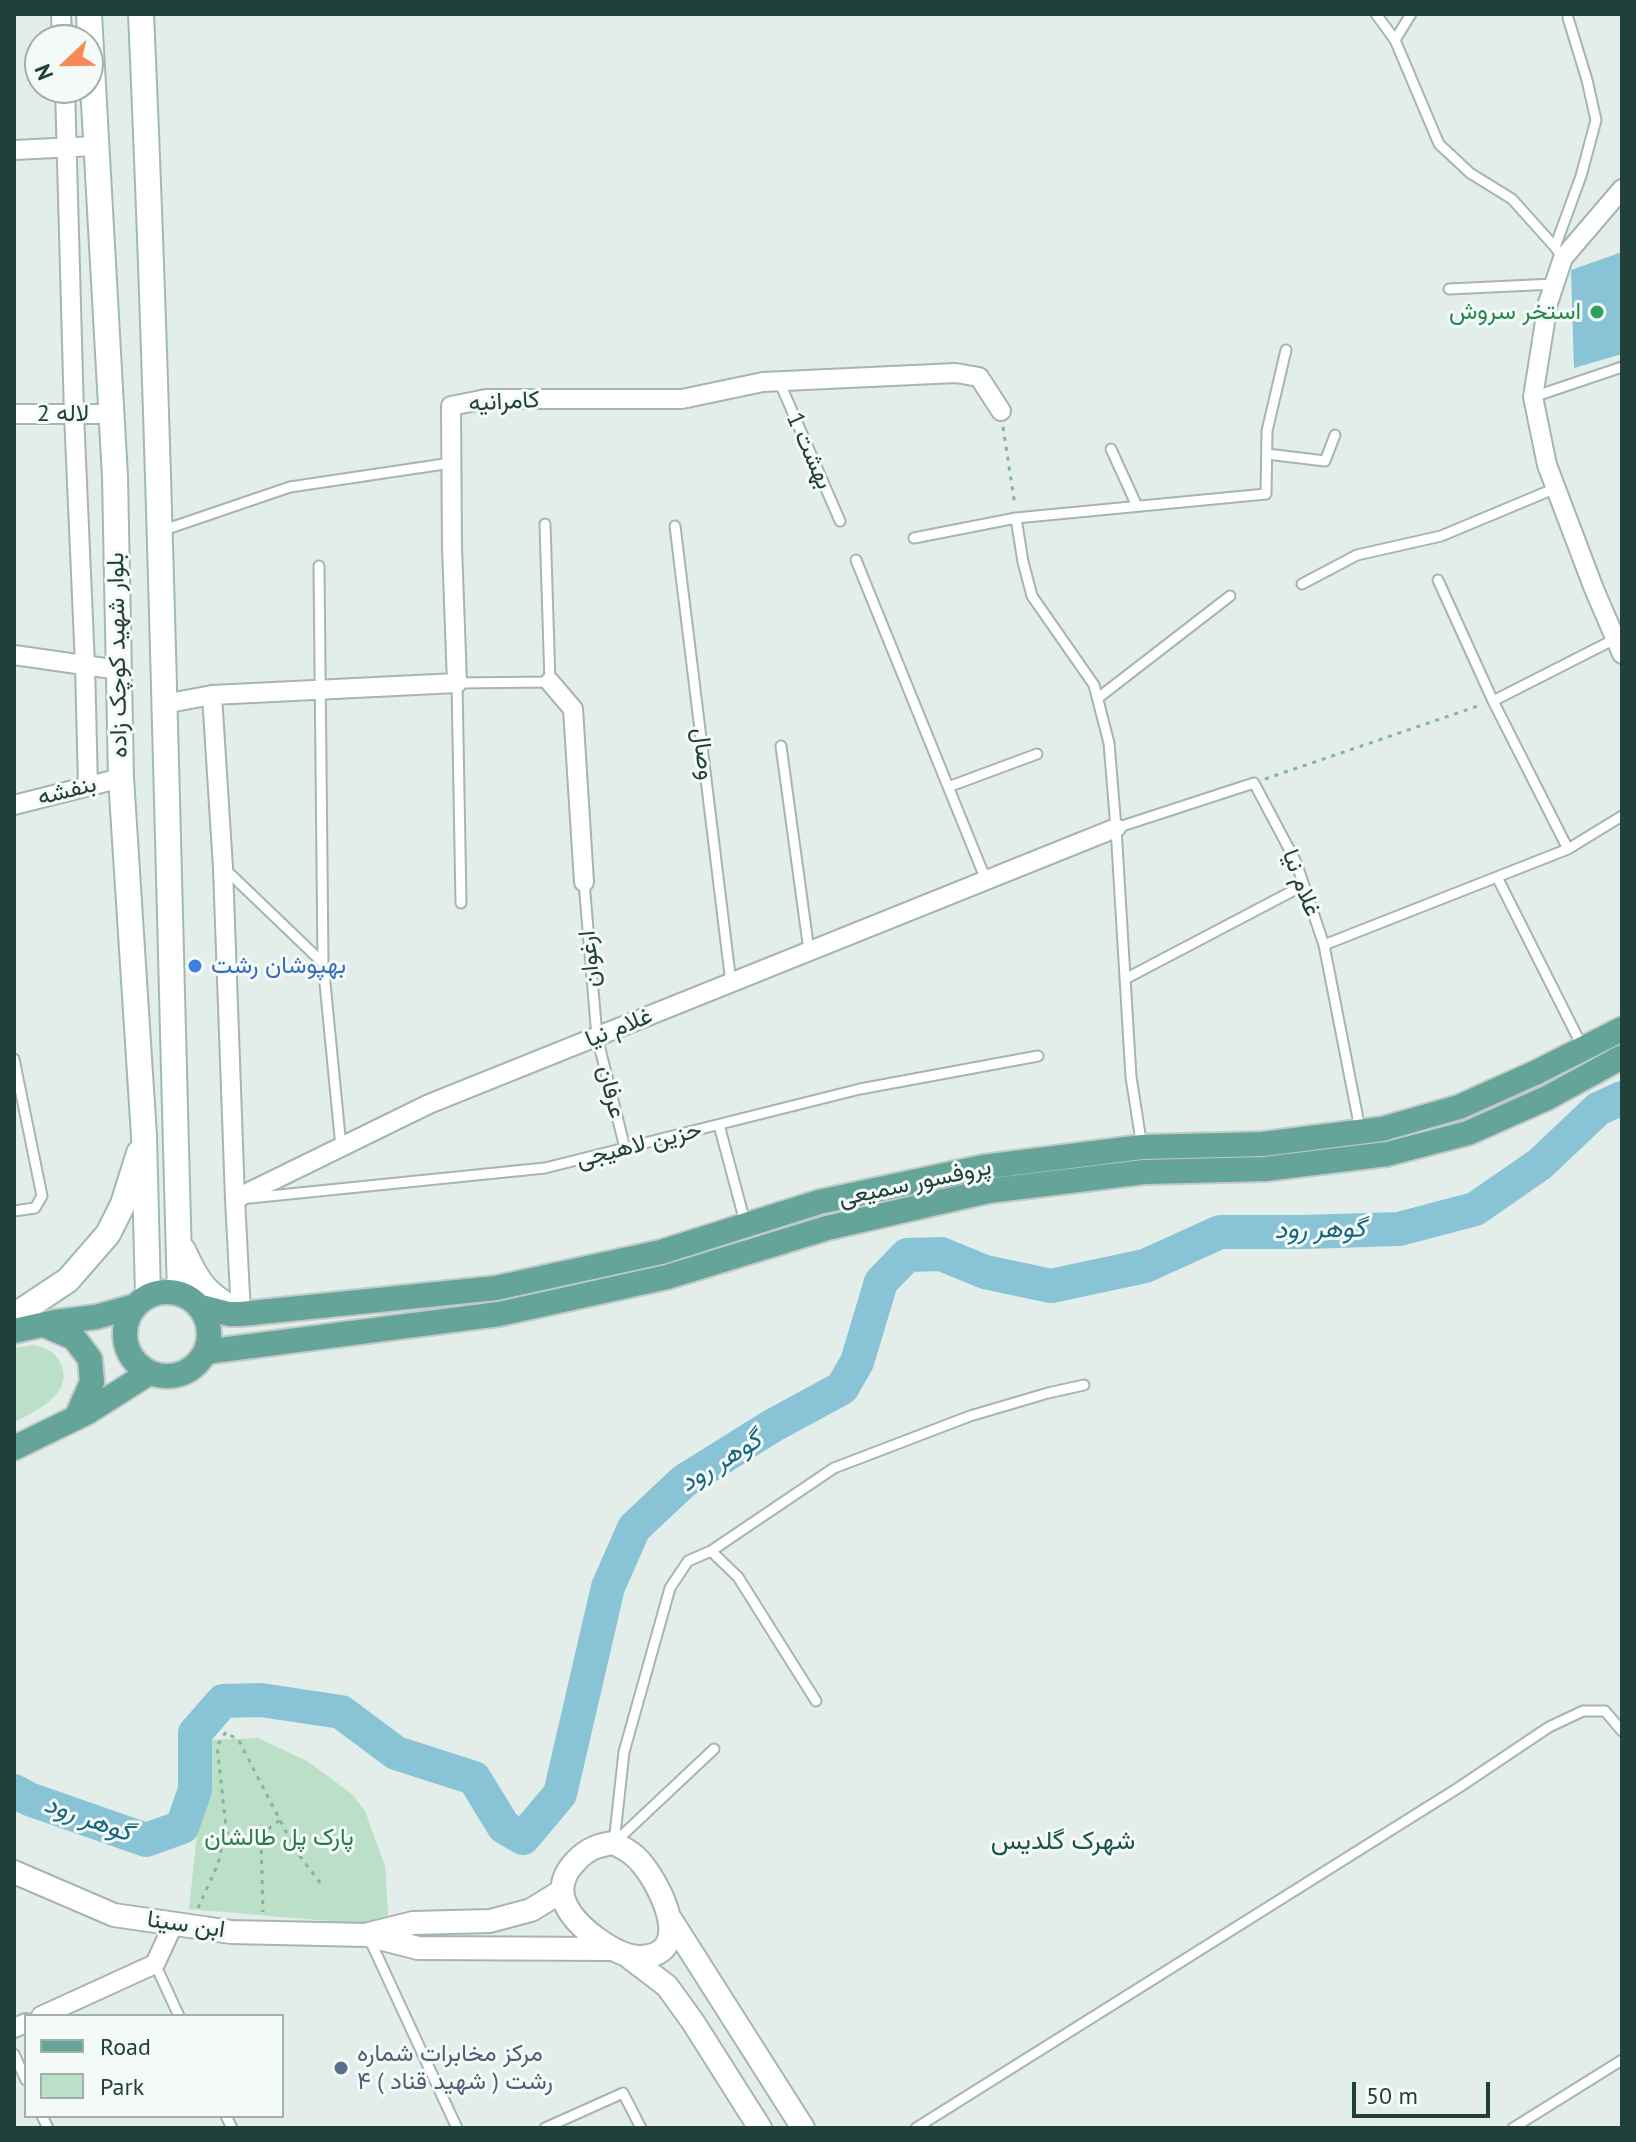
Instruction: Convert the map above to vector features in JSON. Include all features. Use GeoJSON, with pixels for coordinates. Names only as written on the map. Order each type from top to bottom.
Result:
{"type":"FeatureCollection","features":[{"type":"Feature","properties":{"kind":"main road","name":"بلوار شهید کوچک زاده"},"geometry":{"type":"LineString","coordinates":[[89,14],[115,477],[121,778],[144,1136],[142,1301]]}},
{"type":"Feature","properties":{"kind":"main road","name":"بلوار شهید کوچک زاده"},"geometry":{"type":"LineString","coordinates":[[141,14],[161,531],[179,1242],[189,1300]]}},
{"type":"Feature","properties":{"kind":"main road","name":"پروفسور سمیعی"},"geometry":{"type":"LineString","coordinates":[[189,1300],[229,1314],[241,1314],[496,1288],[661,1252],[819,1202],[983,1167],[1142,1147],[1263,1144],[1382,1129],[1459,1107],[1622,1029]]}},
{"type":"Feature","properties":{"kind":"main road","name":"پروفسور سمیعی"},"geometry":{"type":"LineString","coordinates":[[205,1352],[499,1314],[667,1277],[827,1228],[988,1191],[1144,1172],[1265,1169],[1387,1154],[1468,1133],[1547,1098],[1622,1057]]}},
{"type":"Feature","properties":{"kind":"main road"},"geometry":{"type":"LineString","coordinates":[[14,1316],[68,1280],[108,1234],[123,1204],[144,1136]]}},
{"type":"Feature","properties":{"kind":"main road"},"geometry":{"type":"LineString","coordinates":[[179,1242],[203,1288],[241,1314]]}},
{"type":"Feature","properties":{"kind":"main road"},"geometry":{"type":"LineString","coordinates":[[14,1331],[96,1317],[164,1292],[189,1300],[205,1317],[209,1340],[195,1365],[181,1374],[165,1377],[149,1373],[136,1364],[128,1350],[125,1335],[127,1319],[142,1301]]}},
{"type":"Feature","properties":{"kind":"main road"},"geometry":{"type":"LineString","coordinates":[[44,1325],[74,1338],[90,1359],[92,1382],[76,1418]]}},
{"type":"Feature","properties":{"kind":"main road"},"geometry":{"type":"LineString","coordinates":[[14,1448],[76,1418],[149,1373]]}},
{"type":"Feature","properties":{"kind":"street"},"geometry":{"type":"LineString","coordinates":[[66,104],[88,786]]}},
{"type":"Feature","properties":{"kind":"street"},"geometry":{"type":"LineString","coordinates":[[14,150],[96,146]]}},
{"type":"Feature","properties":{"kind":"street"},"geometry":{"type":"LineString","coordinates":[[1619,646],[1547,465],[1533,397],[1559,252],[1622,189]]}},
{"type":"Feature","properties":{"kind":"street","name":"کامرانیه"},"geometry":{"type":"LineString","coordinates":[[457,683],[451,406],[486,399],[682,399],[763,382],[956,373],[979,377],[1001,411]]}},
{"type":"Feature","properties":{"kind":"street","name":"لاله 2"},"geometry":{"type":"LineString","coordinates":[[14,414],[111,414]]}},
{"type":"Feature","properties":{"kind":"street"},"geometry":{"type":"LineString","coordinates":[[14,655],[119,670]]}},
{"type":"Feature","properties":{"kind":"street"},"geometry":{"type":"LineString","coordinates":[[550,682],[573,709],[584,882]]}},
{"type":"Feature","properties":{"kind":"street"},"geometry":{"type":"LineString","coordinates":[[164,704],[212,695],[457,683]]}},
{"type":"Feature","properties":{"kind":"street"},"geometry":{"type":"LineString","coordinates":[[212,695],[223,868],[241,1314]]}},
{"type":"Feature","properties":{"kind":"street","name":"بنفشه"},"geometry":{"type":"LineString","coordinates":[[14,805],[121,778]]}},
{"type":"Feature","properties":{"kind":"street","name":"غلام نیا"},"geometry":{"type":"LineString","coordinates":[[235,1199],[429,1104],[1116,828]]}},
{"type":"Feature","properties":{"kind":"street"},"geometry":{"type":"LineString","coordinates":[[760,2128],[667,1986],[576,1919],[566,1906],[562,1891],[563,1877],[581,1855],[596,1845],[614,1843],[631,1852],[642,1863],[652,1877],[671,1920],[803,2128]]}},
{"type":"Feature","properties":{"kind":"street","name":"ابن سینا"},"geometry":{"type":"LineString","coordinates":[[14,1872],[114,1915],[231,1932],[367,1935],[418,1948],[620,1953]]}},
{"type":"Feature","properties":{"kind":"street","name":"ابن سینا"},"geometry":{"type":"LineString","coordinates":[[367,1935],[413,1923],[490,1921],[531,1910],[562,1891]]}},
{"type":"Feature","properties":{"kind":"street"},"geometry":{"type":"LineString","coordinates":[[620,1953],[645,1956],[661,1950],[671,1937],[671,1920]]}},
{"type":"Feature","properties":{"kind":"street"},"geometry":{"type":"LineString","coordinates":[[45,2014],[155,1964],[181,1924]]}},
{"type":"Feature","properties":{"kind":"lane"},"geometry":{"type":"LineString","coordinates":[[1376,14],[1395,40],[1439,144],[1470,173],[1512,199],[1559,252]]}},
{"type":"Feature","properties":{"kind":"lane"},"geometry":{"type":"LineString","coordinates":[[1395,40],[1411,14]]}},
{"type":"Feature","properties":{"kind":"lane"},"geometry":{"type":"LineString","coordinates":[[1559,252],[1596,120],[1568,18]]}},
{"type":"Feature","properties":{"kind":"lane"},"geometry":{"type":"LineString","coordinates":[[1449,289],[1554,284]]}},
{"type":"Feature","properties":{"kind":"lane"},"geometry":{"type":"LineString","coordinates":[[914,538],[1016,518],[1266,494],[1267,431],[1286,350]]}},
{"type":"Feature","properties":{"kind":"lane"},"geometry":{"type":"LineString","coordinates":[[1533,397],[1622,367]]}},
{"type":"Feature","properties":{"kind":"lane","name":"بهشت 1"},"geometry":{"type":"LineString","coordinates":[[779,381],[840,521]]}},
{"type":"Feature","properties":{"kind":"lane"},"geometry":{"type":"LineString","coordinates":[[1267,454],[1325,461],[1335,435]]}},
{"type":"Feature","properties":{"kind":"lane"},"geometry":{"type":"LineString","coordinates":[[1111,449],[1137,506]]}},
{"type":"Feature","properties":{"kind":"lane"},"geometry":{"type":"LineString","coordinates":[[161,531],[290,487],[451,463]]}},
{"type":"Feature","properties":{"kind":"lane"},"geometry":{"type":"LineString","coordinates":[[1302,584],[1357,555],[1441,536],[1556,488]]}},
{"type":"Feature","properties":{"kind":"lane"},"geometry":{"type":"LineString","coordinates":[[1016,518],[1032,596],[1094,685],[1109,743],[1131,1077],[1142,1147]]}},
{"type":"Feature","properties":{"kind":"lane"},"geometry":{"type":"LineString","coordinates":[[461,903],[457,683],[550,682],[545,524]]}},
{"type":"Feature","properties":{"kind":"lane","name":"وصال"},"geometry":{"type":"LineString","coordinates":[[675,526],[731,983]]}},
{"type":"Feature","properties":{"kind":"lane"},"geometry":{"type":"LineString","coordinates":[[856,560],[986,880]]}},
{"type":"Feature","properties":{"kind":"lane"},"geometry":{"type":"LineString","coordinates":[[319,566],[323,963],[341,1147]]}},
{"type":"Feature","properties":{"kind":"lane"},"geometry":{"type":"LineString","coordinates":[[1438,580],[1493,701],[1568,849]]}},
{"type":"Feature","properties":{"kind":"lane"},"geometry":{"type":"LineString","coordinates":[[1098,698],[1230,596]]}},
{"type":"Feature","properties":{"kind":"lane"},"geometry":{"type":"LineString","coordinates":[[1493,701],[1619,646]]}},
{"type":"Feature","properties":{"kind":"lane"},"geometry":{"type":"LineString","coordinates":[[781,746],[809,951]]}},
{"type":"Feature","properties":{"kind":"lane"},"geometry":{"type":"LineString","coordinates":[[948,787],[1037,754]]}},
{"type":"Feature","properties":{"kind":"lane","name":"غلام نیا"},"geometry":{"type":"LineString","coordinates":[[1116,828],[1254,783],[1296,862],[1324,945],[1360,1132]]}},
{"type":"Feature","properties":{"kind":"lane"},"geometry":{"type":"LineString","coordinates":[[1324,945],[1568,849],[1622,816]]}},
{"type":"Feature","properties":{"kind":"lane"},"geometry":{"type":"LineString","coordinates":[[223,868],[323,963]]}},
{"type":"Feature","properties":{"kind":"lane"},"geometry":{"type":"LineString","coordinates":[[1497,877],[1583,1049]]}},
{"type":"Feature","properties":{"kind":"lane","name":"ارغوان"},"geometry":{"type":"LineString","coordinates":[[584,882],[597,1037]]}},
{"type":"Feature","properties":{"kind":"lane"},"geometry":{"type":"LineString","coordinates":[[1125,979],[1304,885]]}},
{"type":"Feature","properties":{"kind":"lane","name":"عرفان"},"geometry":{"type":"LineString","coordinates":[[597,1037],[625,1148]]}},
{"type":"Feature","properties":{"kind":"lane","name":"حزین لاهیجی"},"geometry":{"type":"LineString","coordinates":[[235,1199],[545,1168],[860,1089],[1038,1056]]}},
{"type":"Feature","properties":{"kind":"lane"},"geometry":{"type":"LineString","coordinates":[[14,1059],[42,1196],[35,1208],[14,1211]]}},
{"type":"Feature","properties":{"kind":"lane"},"geometry":{"type":"LineString","coordinates":[[719,1125],[746,1225]]}},
{"type":"Feature","properties":{"kind":"lane"},"geometry":{"type":"LineString","coordinates":[[614,1843],[624,1752],[670,1588],[688,1561],[711,1551],[834,1468],[970,1416],[1084,1385]]}},
{"type":"Feature","properties":{"kind":"lane"},"geometry":{"type":"LineString","coordinates":[[711,1551],[738,1577],[816,1701]]}},
{"type":"Feature","properties":{"kind":"lane"},"geometry":{"type":"LineString","coordinates":[[916,2128],[1458,1788],[1549,1727],[1583,1711],[1605,1711],[1622,1731]]}},
{"type":"Feature","properties":{"kind":"lane"},"geometry":{"type":"LineString","coordinates":[[614,1843],[714,1749]]}},
{"type":"Feature","properties":{"kind":"lane"},"geometry":{"type":"LineString","coordinates":[[367,1935],[457,2128]]}},
{"type":"Feature","properties":{"kind":"lane"},"geometry":{"type":"LineString","coordinates":[[155,1964],[178,2014]]}},
{"type":"Feature","properties":{"kind":"lane"},"geometry":{"type":"LineString","coordinates":[[14,2054],[24,2076]]}},
{"type":"Feature","properties":{"kind":"lane"},"geometry":{"type":"LineString","coordinates":[[1513,2128],[1622,2060]]}},
{"type":"Feature","properties":{"kind":"lane"},"geometry":{"type":"LineString","coordinates":[[545,2128],[623,2093],[641,2128]]}},
{"type":"Feature","properties":{"kind":"path"},"geometry":{"type":"LineString","coordinates":[[1001,411],[1016,518]]}},
{"type":"Feature","properties":{"kind":"path"},"geometry":{"type":"LineString","coordinates":[[1254,783],[1493,701]]}},
{"type":"Feature","properties":{"kind":"path"},"geometry":{"type":"LineString","coordinates":[[181,1924],[218,1864],[226,1827],[217,1746],[226,1732],[239,1741],[296,1851],[321,1884]]}},
{"type":"Feature","properties":{"kind":"path"},"geometry":{"type":"LineString","coordinates":[[263,1932],[261,1840],[268,1829],[280,1820]]}},
{"type":"Feature","properties":{"kind":"path"},"geometry":{"type":"LineString","coordinates":[[225,1833],[261,1840]]}},
{"type":"Feature","properties":{"kind":"green space"},"geometry":{"type":"Polygon","coordinates":[[[33,1345],[49,1350],[58,1358],[64,1373],[63,1383],[51,1400],[14,1423],[14,1348],[33,1345]]]}},
{"type":"Feature","properties":{"kind":"green space","name":"پارک پل طالشان"},"geometry":{"type":"Polygon","coordinates":[[[258,1738],[307,1761],[352,1794],[365,1811],[385,1866],[389,1926],[189,1909],[207,1740],[258,1738]]]}},
{"type":"Feature","properties":{"kind":"water","name":"استخر سروش"},"geometry":{"type":"Polygon","coordinates":[[[1622,252],[1622,354],[1574,368],[1571,270],[1622,252]]]}},
{"type":"Feature","properties":{"kind":"waterway","name":"گوهر رود"},"geometry":{"type":"LineString","coordinates":[[14,1791],[146,1840],[182,1827],[195,1790],[195,1733],[223,1701],[261,1700],[341,1712],[396,1753],[474,1778],[504,1827],[523,1838],[560,1794],[608,1587],[634,1528],[684,1481],[772,1426],[842,1388],[857,1362],[881,1282],[907,1255],[941,1254],[985,1272],[1051,1286],[1145,1266],[1220,1232],[1399,1229],[1475,1209],[1540,1164],[1598,1109],[1622,1098]]}},
{"type":"Feature","properties":{"kind":"place","name":"استخر سروش"},"geometry":{"type":"Point","coordinates":[1597,312]}},
{"type":"Feature","properties":{"kind":"place","name":"بهپوشان رشت"},"geometry":{"type":"Point","coordinates":[195,966]}},
{"type":"Feature","properties":{"kind":"place","name":"مرکز مخابرات شماره ۴ رشت ( شهید قناد )"},"geometry":{"type":"Point","coordinates":[341,2068]}},
{"type":"Feature","properties":{"kind":"district","name":"شهرک گلدیس"},"geometry":{"type":"Point","coordinates":[1063,1842]}}]}
